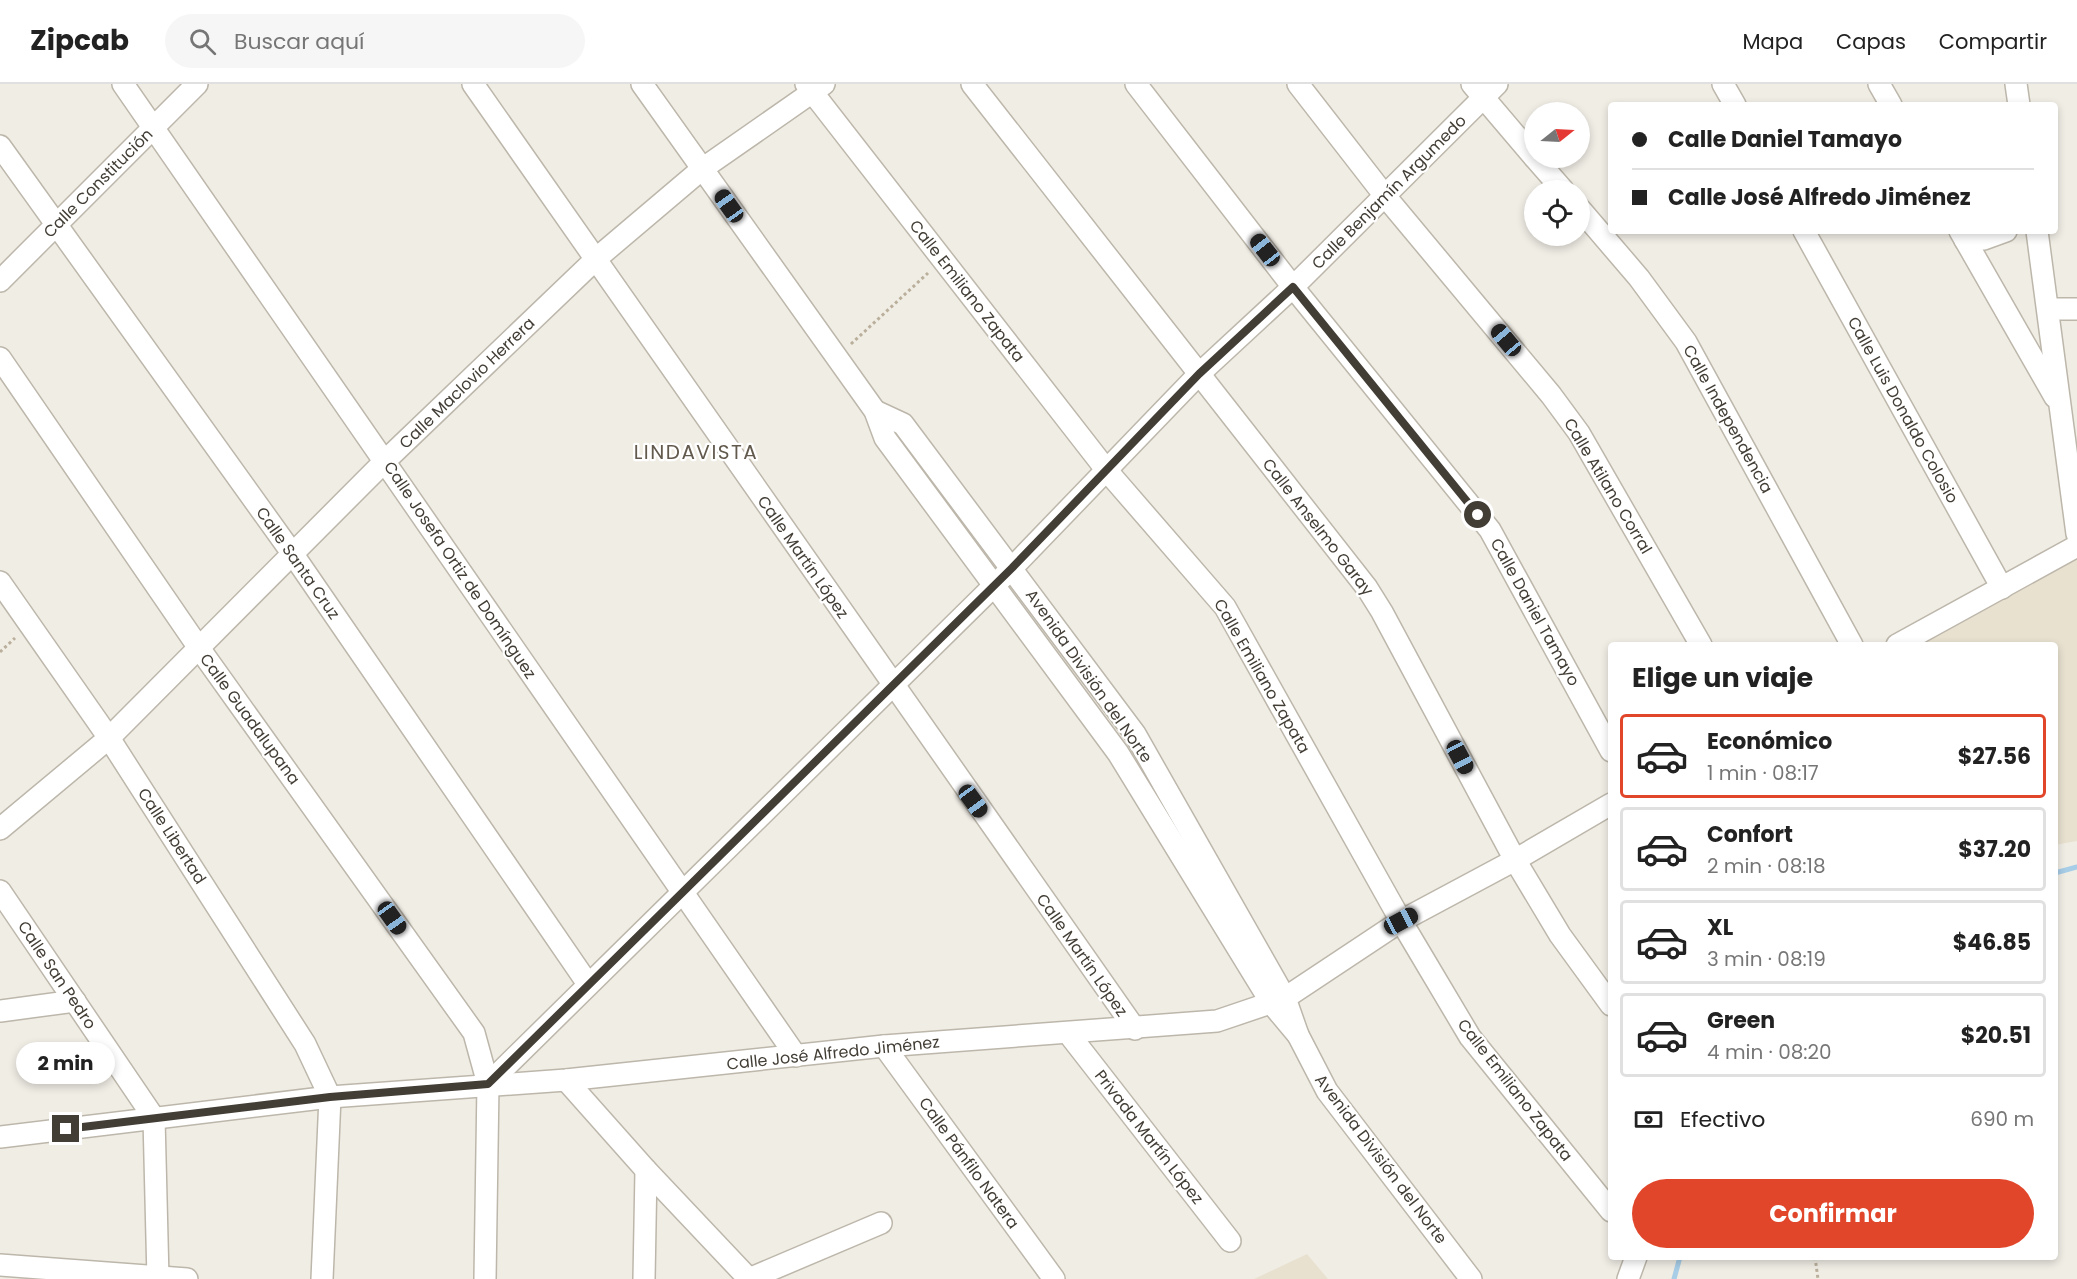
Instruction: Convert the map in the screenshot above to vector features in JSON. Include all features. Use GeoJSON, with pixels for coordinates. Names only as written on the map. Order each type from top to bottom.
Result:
{"type":"FeatureCollection","features":[{"type":"Feature","properties":{"kind":"street","name":"Calle Josefa Ortiz de Domínguez"},"geometry":{"type":"LineString","coordinates":[[123,84],[796,1056]]}},
{"type":"Feature","properties":{"kind":"street","name":"Calle Constitución"},"geometry":{"type":"LineString","coordinates":[[0,281],[197,84]]}},
{"type":"Feature","properties":{"kind":"street","name":"Calle Martín López"},"geometry":{"type":"LineString","coordinates":[[473,84],[597,258],[893,687],[1135,1029]]}},
{"type":"Feature","properties":{"kind":"street","name":"Avenida División del Norte"},"geometry":{"type":"LineString","coordinates":[[642,84],[875,411],[885,438],[1118,753],[1279,1001]]}},
{"type":"Feature","properties":{"kind":"street","name":"Calle Anselmo Garay"},"geometry":{"type":"LineString","coordinates":[[972,84],[1367,588],[1515,860],[1560,936],[1608,1001]]}},
{"type":"Feature","properties":{"kind":"street","name":"Calle Daniel Tamayo"},"geometry":{"type":"LineString","coordinates":[[1136,84],[1293,287],[1490,530],[1608,746]]}},
{"type":"Feature","properties":{"kind":"street","name":"Calle Atilano Corral"},"geometry":{"type":"LineString","coordinates":[[1298,84],[1385,196],[1551,395],[1579,433],[1699,642]]}},
{"type":"Feature","properties":{"kind":"street"},"geometry":{"type":"LineString","coordinates":[[1723,84],[1733,102]]}},
{"type":"Feature","properties":{"kind":"street"},"geometry":{"type":"LineString","coordinates":[[1879,84],[1889,102]]}},
{"type":"Feature","properties":{"kind":"street"},"geometry":{"type":"LineString","coordinates":[[2016,84],[2019,102]]}},
{"type":"Feature","properties":{"kind":"street","name":"Calle Maclovio Herrera"},"geometry":{"type":"LineString","coordinates":[[0,829],[109,738],[385,461],[597,258],[702,169],[814,87]]}},
{"type":"Feature","properties":{"kind":"street","name":"Calle Emiliano Zapata"},"geometry":{"type":"LineString","coordinates":[[814,87],[943,260],[1108,472],[1225,608],[1401,921],[1470,1037],[1608,1207]]}},
{"type":"Feature","properties":{"kind":"street","name":"Calle Benjamín Argumedo"},"geometry":{"type":"LineString","coordinates":[[488,1084],[893,687],[1108,472],[1199,374],[1293,287],[1385,196],[1484,89]]}},
{"type":"Feature","properties":{"kind":"street"},"geometry":{"type":"LineString","coordinates":[[1484,89],[1524,142]]}},
{"type":"Feature","properties":{"kind":"street","name":"Calle Santa Cruz"},"geometry":{"type":"LineString","coordinates":[[0,146],[292,553],[588,984]]}},
{"type":"Feature","properties":{"kind":"street"},"geometry":{"type":"LineString","coordinates":[[1544,168],[1555,180]]}},
{"type":"Feature","properties":{"kind":"street","name":"Calle Independencia"},"geometry":{"type":"LineString","coordinates":[[1590,221],[1639,278],[1686,342],[1850,642]]}},
{"type":"Feature","properties":{"kind":"street","name":"Calle Luis Donaldo Colosio"},"geometry":{"type":"LineString","coordinates":[[1806,234],[2002,588]]}},
{"type":"Feature","properties":{"kind":"street"},"geometry":{"type":"LineString","coordinates":[[1962,236],[1984,239],[1998,234]]}},
{"type":"Feature","properties":{"kind":"street"},"geometry":{"type":"LineString","coordinates":[[2037,234],[2066,415],[2077,534]]}},
{"type":"Feature","properties":{"kind":"street"},"geometry":{"type":"LineString","coordinates":[[1962,236],[2066,415]]}},
{"type":"Feature","properties":{"kind":"street"},"geometry":{"type":"LineString","coordinates":[[2048,309],[2077,309]]}},
{"type":"Feature","properties":{"kind":"street","name":"Calle Guadalupana"},"geometry":{"type":"LineString","coordinates":[[0,358],[199,648],[474,1033],[488,1084],[485,1279]]}},
{"type":"Feature","properties":{"kind":"street","name":"Avenida División del Norte"},"geometry":{"type":"LineString","coordinates":[[875,411],[903,424],[1135,734],[1327,1091],[1471,1279]]}},
{"type":"Feature","properties":{"kind":"street"},"geometry":{"type":"LineString","coordinates":[[1903,642],[2077,546]]}},
{"type":"Feature","properties":{"kind":"street","name":"Calle Libertad"},"geometry":{"type":"LineString","coordinates":[[0,582],[109,738],[305,1044],[330,1097]]}},
{"type":"Feature","properties":{"kind":"street","name":"Calle José Alfredo Jiménez"},"geometry":{"type":"LineString","coordinates":[[0,1137],[330,1097],[566,1080],[884,1046],[1135,1029],[1217,1021],[1279,1001],[1401,921],[1515,860],[1608,806]]}},
{"type":"Feature","properties":{"kind":"street","name":"Calle San Pedro"},"geometry":{"type":"LineString","coordinates":[[0,891],[154,1118]]}},
{"type":"Feature","properties":{"kind":"street"},"geometry":{"type":"LineString","coordinates":[[0,1011],[75,1001]]}},
{"type":"Feature","properties":{"kind":"street","name":"Privada Martín López"},"geometry":{"type":"LineString","coordinates":[[1068,1033],[1230,1241]]}},
{"type":"Feature","properties":{"kind":"street","name":"Calle Pánfilo Natera"},"geometry":{"type":"LineString","coordinates":[[884,1046],[1054,1279]]}},
{"type":"Feature","properties":{"kind":"street"},"geometry":{"type":"LineString","coordinates":[[566,1080],[646,1170],[749,1279],[882,1223]]}},
{"type":"Feature","properties":{"kind":"street"},"geometry":{"type":"LineString","coordinates":[[322,1279],[330,1097]]}},
{"type":"Feature","properties":{"kind":"street"},"geometry":{"type":"LineString","coordinates":[[154,1118],[158,1278]]}},
{"type":"Feature","properties":{"kind":"street"},"geometry":{"type":"LineString","coordinates":[[644,1279],[646,1170]]}},
{"type":"Feature","properties":{"kind":"street"},"geometry":{"type":"LineString","coordinates":[[1628,1279],[1635,1260]]}},
{"type":"Feature","properties":{"kind":"street"},"geometry":{"type":"LineString","coordinates":[[0,1265],[187,1279]]}},
{"type":"Feature","properties":{"kind":"path"},"geometry":{"type":"LineString","coordinates":[[837,357],[943,260]]}},
{"type":"Feature","properties":{"kind":"path"},"geometry":{"type":"LineString","coordinates":[[1815,1260],[1818,1279]]}},
{"type":"Feature","properties":{"kind":"shaded area"},"geometry":{"type":"Polygon","coordinates":[[[2077,558],[2077,841],[2058,844],[2058,642],[1925,642],[2077,558]]]}},
{"type":"Feature","properties":{"kind":"shaded area"},"geometry":{"type":"Polygon","coordinates":[[[1307,1254],[1328,1279],[1254,1279],[1307,1254]]]}},
{"type":"Feature","properties":{"kind":"waterway"},"geometry":{"type":"LineString","coordinates":[[2058,872],[2077,867]]}},
{"type":"Feature","properties":{"kind":"waterway"},"geometry":{"type":"LineString","coordinates":[[1674,1279],[1679,1260]]}},
{"type":"Feature","properties":{"kind":"district","name":"LINDAVISTA"},"geometry":{"type":"Point","coordinates":[696,452]}},
{"type":"Feature","properties":{"kind":"route"},"geometry":{"type":"LineString","coordinates":[[66,1129],[330,1097],[488,1084],[893,687],[1108,472],[1199,374],[1293,287],[1478,515]]}}]}
